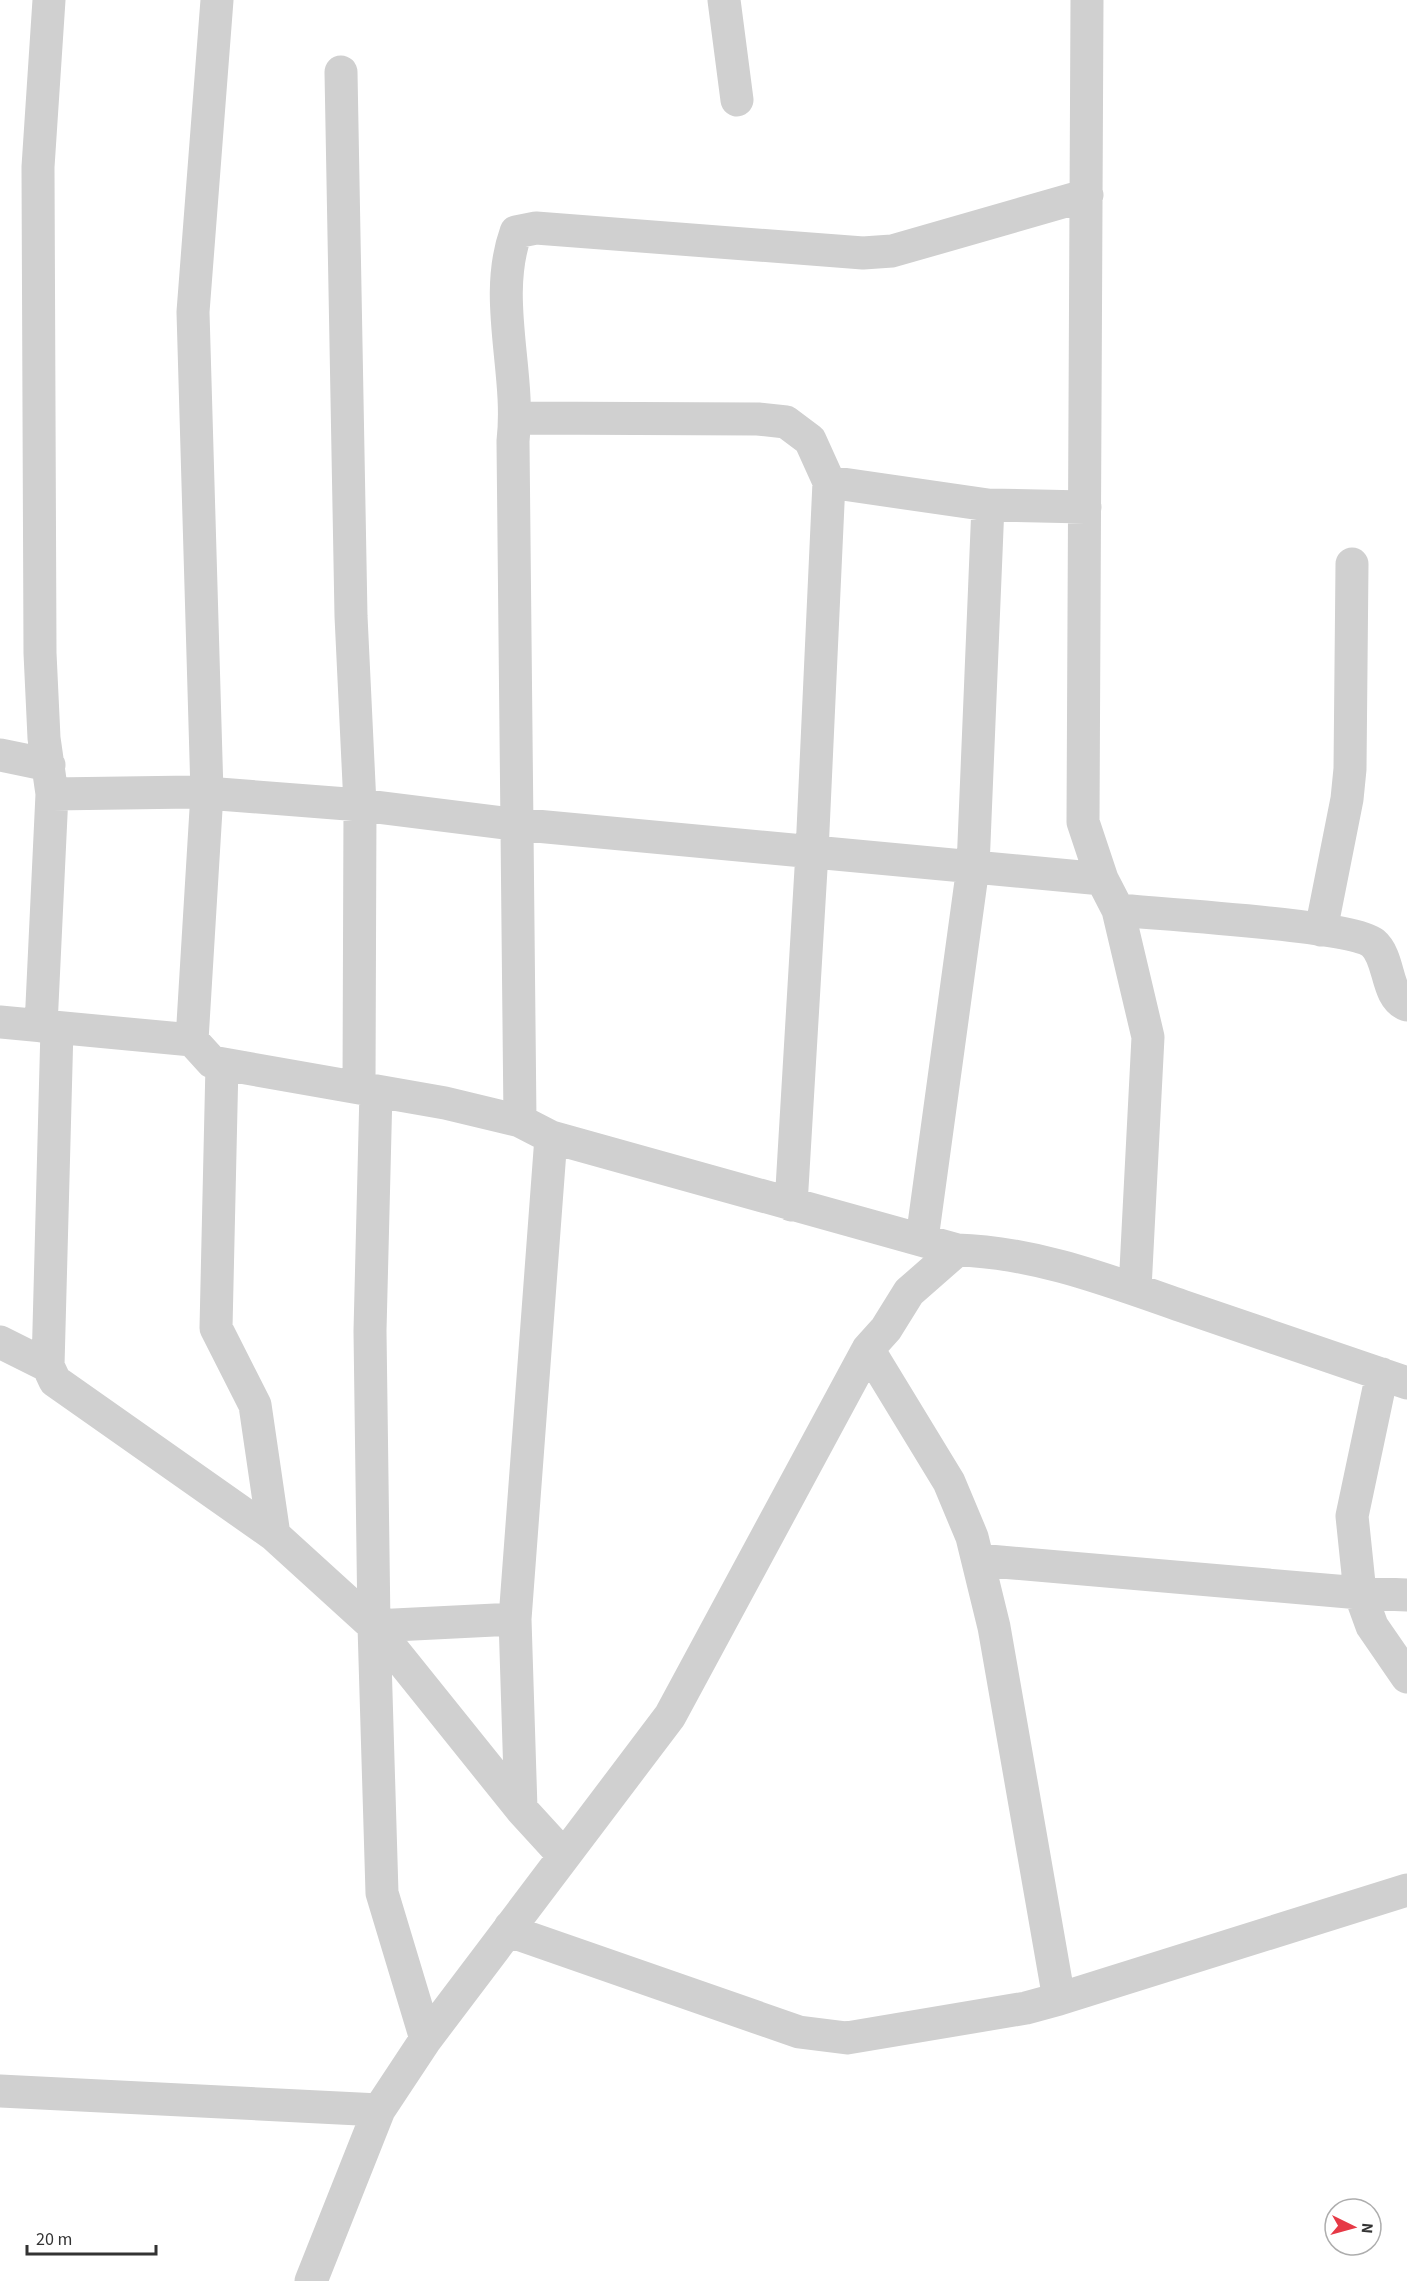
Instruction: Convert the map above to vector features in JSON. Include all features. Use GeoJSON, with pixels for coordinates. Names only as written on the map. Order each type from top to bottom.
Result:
{"type":"FeatureCollection","features":[{"type":"Feature","properties":{"kind":"street"},"geometry":{"type":"LineString","coordinates":[[50,0],[38,166],[40,653],[50,780],[48,1366],[55,1381],[274,1534],[374,1626],[521,1809],[564,1856]]}},
{"type":"Feature","properties":{"kind":"street"},"geometry":{"type":"LineString","coordinates":[[192,1040],[207,793],[193,312],[217,0]]}},
{"type":"Feature","properties":{"kind":"street"},"geometry":{"type":"LineString","coordinates":[[724,0],[737,100]]}},
{"type":"Feature","properties":{"kind":"street"},"geometry":{"type":"LineString","coordinates":[[1087,0],[1083,822],[1102,879],[1118,910],[1148,1037],[1135,1289]]}},
{"type":"Feature","properties":{"kind":"street"},"geometry":{"type":"LineString","coordinates":[[341,72],[351,616],[360,805],[368,1089],[374,1626],[382,1893],[426,2038]]}},
{"type":"Feature","properties":{"kind":"street"},"geometry":{"type":"LineString","coordinates":[[520,1121],[513,441],[516,417],[506,284],[508,253],[516,232],[536,228],[863,253],[892,251],[1087,195]]}},
{"type":"Feature","properties":{"kind":"street"},"geometry":{"type":"LineString","coordinates":[[516,417],[758,418],[786,422],[810,440],[829,482],[812,852],[791,1205]]}},
{"type":"Feature","properties":{"kind":"street"},"geometry":{"type":"LineString","coordinates":[[829,482],[988,505],[1085,507]]}},
{"type":"Feature","properties":{"kind":"street"},"geometry":{"type":"LineString","coordinates":[[922,1239],[973,867],[988,505]]}},
{"type":"Feature","properties":{"kind":"street"},"geometry":{"type":"LineString","coordinates":[[1321,930],[1347,799],[1350,769],[1352,564]]}},
{"type":"Feature","properties":{"kind":"street"},"geometry":{"type":"LineString","coordinates":[[0,755],[50,780],[360,805],[516,824],[1102,879]]}},
{"type":"Feature","properties":{"kind":"street"},"geometry":{"type":"LineString","coordinates":[[1118,910],[1321,930],[1361,937],[1373,943],[1381,954],[1395,993],[1401,1003],[1407,1005]]}},
{"type":"Feature","properties":{"kind":"street"},"geometry":{"type":"LineString","coordinates":[[0,1022],[192,1040],[212,1062],[445,1103],[520,1121],[551,1137],[791,1205],[957,1250],[990,1251],[1039,1261],[1135,1289],[1394,1378],[1352,1516],[1360,1593],[1372,1626],[1407,1677]]}},
{"type":"Feature","properties":{"kind":"street"},"geometry":{"type":"LineString","coordinates":[[222,1064],[216,1328],[255,1405],[274,1534]]}},
{"type":"Feature","properties":{"kind":"street"},"geometry":{"type":"LineString","coordinates":[[521,1809],[515,1619],[551,1137]]}},
{"type":"Feature","properties":{"kind":"street"},"geometry":{"type":"LineString","coordinates":[[311,2281],[379,2110],[426,2038],[670,1716],[868,1349],[886,1329],[909,1292],[957,1250]]}},
{"type":"Feature","properties":{"kind":"street"},"geometry":{"type":"LineString","coordinates":[[0,1342],[48,1366]]}},
{"type":"Feature","properties":{"kind":"street"},"geometry":{"type":"LineString","coordinates":[[868,1349],[949,1482],[972,1537],[994,1627],[1059,1999]]}},
{"type":"Feature","properties":{"kind":"street"},"geometry":{"type":"LineString","coordinates":[[978,1560],[1360,1593],[1407,1595]]}},
{"type":"Feature","properties":{"kind":"street"},"geometry":{"type":"LineString","coordinates":[[374,1626],[515,1619]]}},
{"type":"Feature","properties":{"kind":"street"},"geometry":{"type":"LineString","coordinates":[[510,1927],[509,1930],[799,2032],[847,2038],[1026,2008],[1407,1890]]}},
{"type":"Feature","properties":{"kind":"street"},"geometry":{"type":"LineString","coordinates":[[0,2091],[379,2110]]}}]}
